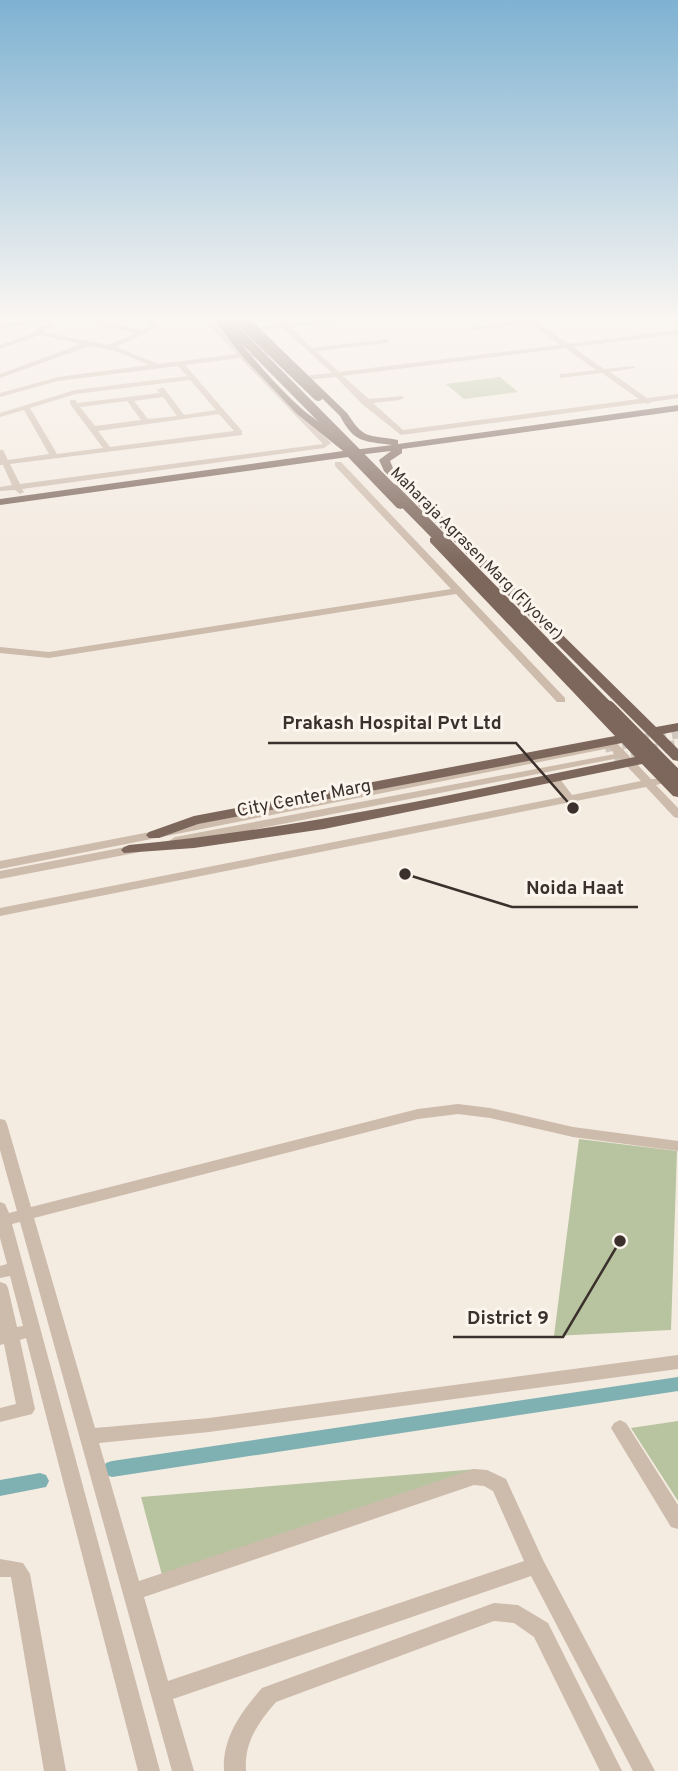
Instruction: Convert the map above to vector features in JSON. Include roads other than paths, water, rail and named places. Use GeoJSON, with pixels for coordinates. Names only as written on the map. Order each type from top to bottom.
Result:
{"type":"FeatureCollection","features":[{"type":"Feature","properties":{"kind":"main road"},"geometry":{"type":"LineString","coordinates":[[290,402],[327,441],[372,475],[624,738],[672,780],[678,793]]}},
{"type":"Feature","properties":{"kind":"main road"},"geometry":{"type":"LineString","coordinates":[[296,402],[327,441]]}},
{"type":"Feature","properties":{"kind":"main road","name":"Maharaja Agrasen Marg (Flyover)"},"geometry":{"type":"LineString","coordinates":[[307,402],[672,780]]}},
{"type":"Feature","properties":{"kind":"main road","name":"Maharaja Agrasen Marg (Flyover)"},"geometry":{"type":"LineString","coordinates":[[312,402],[677,757]]}},
{"type":"Feature","properties":{"kind":"main road"},"geometry":{"type":"LineString","coordinates":[[323,402],[677,757]]}},
{"type":"Feature","properties":{"kind":"main road"},"geometry":{"type":"LineString","coordinates":[[331,402],[344,415],[354,433],[365,438],[394,442]]}},
{"type":"Feature","properties":{"kind":"main road"},"geometry":{"type":"LineString","coordinates":[[0,495],[18,490],[344,455],[394,442],[649,403],[678,405]]}},
{"type":"Feature","properties":{"kind":"main road"},"geometry":{"type":"LineString","coordinates":[[372,449],[410,447],[678,405]]}},
{"type":"Feature","properties":{"kind":"main road"},"geometry":{"type":"LineString","coordinates":[[0,502],[300,458],[327,441]]}},
{"type":"Feature","properties":{"kind":"main road"},"geometry":{"type":"LineString","coordinates":[[386,466],[384,460],[391,453],[410,447]]}},
{"type":"Feature","properties":{"kind":"main road"},"geometry":{"type":"LineString","coordinates":[[503,611],[526,606]]}},
{"type":"Feature","properties":{"kind":"main road"},"geometry":{"type":"LineString","coordinates":[[653,732],[678,727]]}},
{"type":"Feature","properties":{"kind":"main road"},"geometry":{"type":"LineString","coordinates":[[154,835],[194,820],[607,744],[624,738]]}},
{"type":"Feature","properties":{"kind":"main road"},"geometry":{"type":"LineString","coordinates":[[129,850],[218,842],[554,777],[621,760],[645,758]]}},
{"type":"Feature","properties":{"kind":"main road"},"geometry":{"type":"LineString","coordinates":[[672,780],[669,794],[678,804]]}},
{"type":"Feature","properties":{"kind":"street"},"geometry":{"type":"LineString","coordinates":[[0,415],[42,402]]}},
{"type":"Feature","properties":{"kind":"street"},"geometry":{"type":"LineString","coordinates":[[73,402],[108,449]]}},
{"type":"Feature","properties":{"kind":"street"},"geometry":{"type":"LineString","coordinates":[[75,405],[105,402]]}},
{"type":"Feature","properties":{"kind":"street"},"geometry":{"type":"LineString","coordinates":[[131,402],[146,422]]}},
{"type":"Feature","properties":{"kind":"street"},"geometry":{"type":"LineString","coordinates":[[170,402],[182,417]]}},
{"type":"Feature","properties":{"kind":"street"},"geometry":{"type":"LineString","coordinates":[[3,463],[239,433],[212,402]]}},
{"type":"Feature","properties":{"kind":"street"},"geometry":{"type":"LineString","coordinates":[[365,402],[397,431],[407,433],[655,402]]}},
{"type":"Feature","properties":{"kind":"street"},"geometry":{"type":"LineString","coordinates":[[25,407],[54,456]]}},
{"type":"Feature","properties":{"kind":"street"},"geometry":{"type":"LineString","coordinates":[[93,429],[221,412]]}},
{"type":"Feature","properties":{"kind":"street"},"geometry":{"type":"LineString","coordinates":[[0,489],[18,490],[327,441]]}},
{"type":"Feature","properties":{"kind":"street"},"geometry":{"type":"LineString","coordinates":[[0,452],[18,490]]}},
{"type":"Feature","properties":{"kind":"street"},"geometry":{"type":"LineString","coordinates":[[344,455],[453,591],[561,700]]}},
{"type":"Feature","properties":{"kind":"street"},"geometry":{"type":"LineString","coordinates":[[0,650],[49,655],[453,591]]}},
{"type":"Feature","properties":{"kind":"street"},"geometry":{"type":"LineString","coordinates":[[0,658],[49,660],[453,591]]}},
{"type":"Feature","properties":{"kind":"street"},"geometry":{"type":"LineString","coordinates":[[607,744],[678,815]]}},
{"type":"Feature","properties":{"kind":"street","name":"City Center Marg"},"geometry":{"type":"LineString","coordinates":[[0,875],[621,760]]}},
{"type":"Feature","properties":{"kind":"street"},"geometry":{"type":"LineString","coordinates":[[554,777],[569,799]]}},
{"type":"Feature","properties":{"kind":"street"},"geometry":{"type":"LineString","coordinates":[[0,912],[672,780]]}},
{"type":"Feature","properties":{"kind":"street"},"geometry":{"type":"LineString","coordinates":[[0,865],[154,835]]}},
{"type":"Feature","properties":{"kind":"street"},"geometry":{"type":"LineString","coordinates":[[149,1771],[33,1330],[8,1270],[1,1216],[27,1213],[418,1114],[458,1109],[490,1113],[603,1137],[678,1146]]}},
{"type":"Feature","properties":{"kind":"street"},"geometry":{"type":"LineString","coordinates":[[0,1124],[183,1771]]}},
{"type":"Feature","properties":{"kind":"street"},"geometry":{"type":"LineString","coordinates":[[0,1288],[5,1337],[26,1409],[0,1415]]}},
{"type":"Feature","properties":{"kind":"street"},"geometry":{"type":"LineString","coordinates":[[5,1337],[33,1330]]}},
{"type":"Feature","properties":{"kind":"street"},"geometry":{"type":"LineString","coordinates":[[89,1436],[209,1425],[678,1362]]}},
{"type":"Feature","properties":{"kind":"street"},"geometry":{"type":"LineString","coordinates":[[620,1428],[678,1521]]}},
{"type":"Feature","properties":{"kind":"street"},"geometry":{"type":"LineString","coordinates":[[133,1592],[474,1477],[488,1478],[500,1485],[536,1566],[644,1771]]}},
{"type":"Feature","properties":{"kind":"street"},"geometry":{"type":"LineString","coordinates":[[161,1693],[536,1566]]}},
{"type":"Feature","properties":{"kind":"street"},"geometry":{"type":"LineString","coordinates":[[0,1568],[16,1569],[20,1574],[55,1771]]}},
{"type":"Feature","properties":{"kind":"street"},"geometry":{"type":"LineString","coordinates":[[235,1771],[234,1763],[245,1721],[269,1695],[494,1612],[518,1614],[541,1630],[611,1771]]}},
{"type":"Feature","properties":{"kind":"waterway"},"geometry":{"type":"LineString","coordinates":[[112,1469],[678,1384]]}},
{"type":"Feature","properties":{"kind":"waterway"},"geometry":{"type":"LineString","coordinates":[[0,1488],[40,1481]]}},
{"type":"Feature","properties":{"kind":"tunnel"},"geometry":{"type":"LineString","coordinates":[[605,747],[678,733]]}},
{"type":"Feature","properties":{"kind":"tunnel"},"geometry":{"type":"LineString","coordinates":[[614,757],[678,745]]}},
{"type":"Feature","properties":{"kind":"place","name":"Prakash Hospital Pvt Ltd"},"geometry":{"type":"Point","coordinates":[573,808]}},
{"type":"Feature","properties":{"kind":"place","name":"Noida Haat"},"geometry":{"type":"Point","coordinates":[405,874]}},
{"type":"Feature","properties":{"kind":"place","name":"District 9"},"geometry":{"type":"Point","coordinates":[620,1241]}}]}
